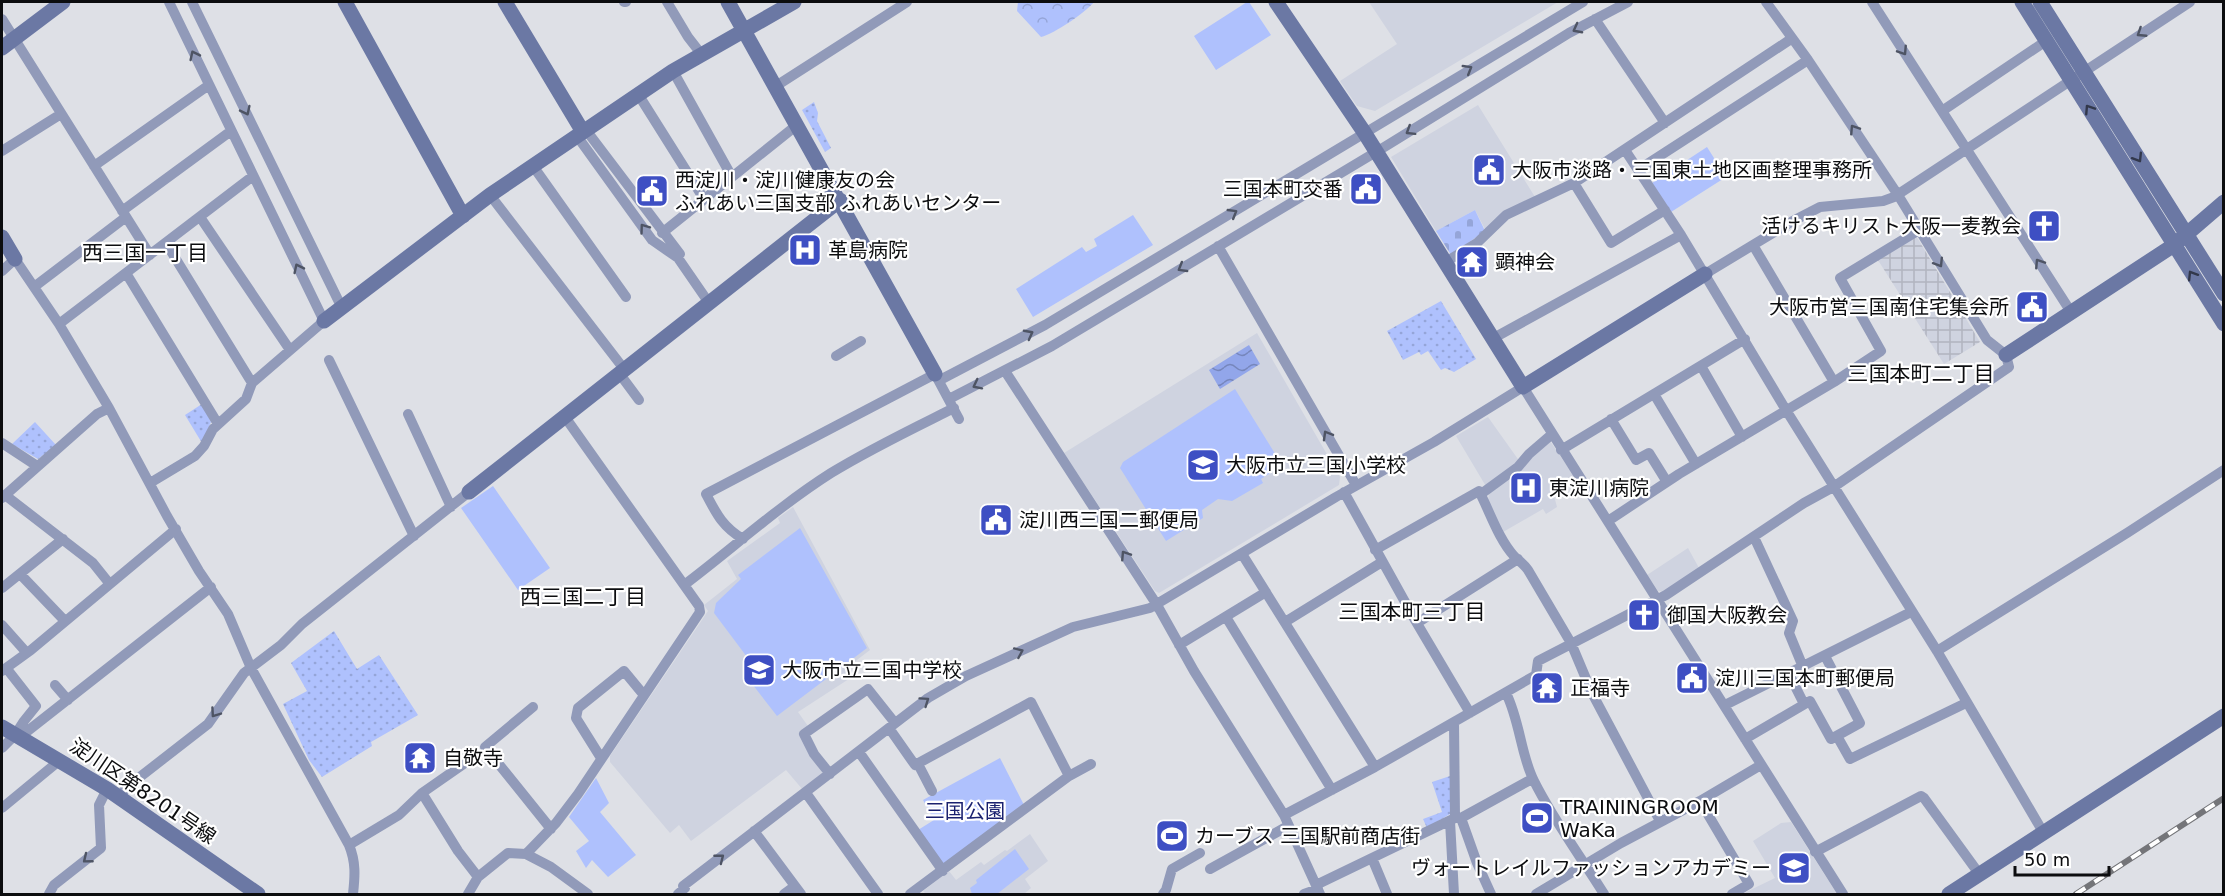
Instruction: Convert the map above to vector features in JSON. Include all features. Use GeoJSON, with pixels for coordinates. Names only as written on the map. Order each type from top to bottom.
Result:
{"type":"FeatureCollection","features":[{"type":"Feature","properties":{"kind":"street"},"geometry":{"type":"LineString","coordinates":[[7,43],[63,2]]}},
{"type":"Feature","properties":{"kind":"street"},"geometry":{"type":"LineString","coordinates":[[169,2],[324,321]]}},
{"type":"Feature","properties":{"kind":"street"},"geometry":{"type":"LineString","coordinates":[[192,2],[342,306]]}},
{"type":"Feature","properties":{"kind":"street"},"geometry":{"type":"LineString","coordinates":[[345,2],[463,216]]}},
{"type":"Feature","properties":{"kind":"street"},"geometry":{"type":"LineString","coordinates":[[505,2],[582,133],[652,240],[678,258],[711,301]]}},
{"type":"Feature","properties":{"kind":"street"},"geometry":{"type":"LineString","coordinates":[[667,2],[702,55]]}},
{"type":"Feature","properties":{"kind":"street"},"geometry":{"type":"LineString","coordinates":[[728,2],[840,200],[959,419]]}},
{"type":"Feature","properties":{"kind":"street"},"geometry":{"type":"LineString","coordinates":[[150,483],[195,456],[204,447],[218,424],[246,399],[252,383],[324,321],[490,195],[673,71],[794,2]]}},
{"type":"Feature","properties":{"kind":"street"},"geometry":{"type":"LineString","coordinates":[[776,86],[907,2]]}},
{"type":"Feature","properties":{"kind":"street"},"geometry":{"type":"LineString","coordinates":[[1276,2],[1364,132],[1551,435],[1608,520],[1656,600],[1725,705],[1843,894]]}},
{"type":"Feature","properties":{"kind":"street"},"geometry":{"type":"LineString","coordinates":[[743,539],[730,531],[721,521],[706,494],[938,377],[997,351],[1088,299],[1583,2]]}},
{"type":"Feature","properties":{"kind":"street"},"geometry":{"type":"LineString","coordinates":[[684,585],[782,507],[831,473],[1219,245],[1569,33],[1628,2]]}},
{"type":"Feature","properties":{"kind":"street"},"geometry":{"type":"LineString","coordinates":[[1210,869],[1332,790],[1536,675],[1538,661],[1666,595],[1834,486],[2009,367],[2006,355],[1987,340],[1898,195],[1808,60],[1766,2]]}},
{"type":"Feature","properties":{"kind":"street"},"geometry":{"type":"LineString","coordinates":[[1872,2],[2072,312]]}},
{"type":"Feature","properties":{"kind":"street"},"geometry":{"type":"LineString","coordinates":[[2022,2],[2223,324]]}},
{"type":"Feature","properties":{"kind":"street"},"geometry":{"type":"LineString","coordinates":[[2040,2],[2223,294]]}},
{"type":"Feature","properties":{"kind":"street"},"geometry":{"type":"LineString","coordinates":[[680,894],[685,888],[683,886],[928,698],[966,676],[1072,627],[1150,608],[1344,492],[1434,442],[1791,222],[1820,207],[1883,201],[1898,195],[2083,70],[2190,2]]}},
{"type":"Feature","properties":{"kind":"street"},"geometry":{"type":"LineString","coordinates":[[1595,19],[1665,123]]}},
{"type":"Feature","properties":{"kind":"street"},"geometry":{"type":"LineString","coordinates":[[2,20],[7,43],[61,114],[150,255]]}},
{"type":"Feature","properties":{"kind":"street"},"geometry":{"type":"LineString","coordinates":[[1444,263],[1477,243],[1506,215],[1574,183],[1791,39]]}},
{"type":"Feature","properties":{"kind":"street"},"geometry":{"type":"LineString","coordinates":[[1942,111],[2046,41]]}},
{"type":"Feature","properties":{"kind":"street"},"geometry":{"type":"LineString","coordinates":[[1638,170],[1808,60]]}},
{"type":"Feature","properties":{"kind":"street"},"geometry":{"type":"LineString","coordinates":[[673,71],[732,177]]}},
{"type":"Feature","properties":{"kind":"street"},"geometry":{"type":"LineString","coordinates":[[94,166],[209,85]]}},
{"type":"Feature","properties":{"kind":"street"},"geometry":{"type":"LineString","coordinates":[[638,94],[704,199]]}},
{"type":"Feature","properties":{"kind":"street"},"geometry":{"type":"LineString","coordinates":[[2,151],[61,114]]}},
{"type":"Feature","properties":{"kind":"street"},"geometry":{"type":"LineString","coordinates":[[662,233],[797,125]]}},
{"type":"Feature","properties":{"kind":"street"},"geometry":{"type":"LineString","coordinates":[[34,287],[231,131]]}},
{"type":"Feature","properties":{"kind":"street"},"geometry":{"type":"LineString","coordinates":[[582,133],[683,257],[711,301]]}},
{"type":"Feature","properties":{"kind":"street"},"geometry":{"type":"LineString","coordinates":[[1625,150],[1745,339],[1786,410],[1936,651],[2043,832]]}},
{"type":"Feature","properties":{"kind":"street"},"geometry":{"type":"LineString","coordinates":[[533,166],[626,297]]}},
{"type":"Feature","properties":{"kind":"street"},"geometry":{"type":"LineString","coordinates":[[59,324],[253,176]]}},
{"type":"Feature","properties":{"kind":"street"},"geometry":{"type":"LineString","coordinates":[[1574,183],[1611,243],[1665,210]]}},
{"type":"Feature","properties":{"kind":"street"},"geometry":{"type":"LineString","coordinates":[[490,195],[622,371],[639,400]]}},
{"type":"Feature","properties":{"kind":"street"},"geometry":{"type":"LineString","coordinates":[[49,894],[54,885],[101,848],[99,805],[113,793],[127,787],[208,724],[244,673],[469,492],[840,200]]}},
{"type":"Feature","properties":{"kind":"street"},"geometry":{"type":"LineString","coordinates":[[2006,355],[2174,245],[2223,202]]}},
{"type":"Feature","properties":{"kind":"street"},"geometry":{"type":"LineString","coordinates":[[200,217],[290,350]]}},
{"type":"Feature","properties":{"kind":"street"},"geometry":{"type":"LineString","coordinates":[[1210,226],[1356,486]]}},
{"type":"Feature","properties":{"kind":"street"},"geometry":{"type":"LineString","coordinates":[[1608,520],[1881,351],[1840,278],[1919,230]]}},
{"type":"Feature","properties":{"kind":"street"},"geometry":{"type":"LineString","coordinates":[[1492,339],[1681,235]]}},
{"type":"Feature","properties":{"kind":"street"},"geometry":{"type":"LineString","coordinates":[[2,237],[59,324],[109,408],[199,571],[228,614],[251,668],[349,845],[354,857],[355,869],[353,894]]}},
{"type":"Feature","properties":{"kind":"street"},"geometry":{"type":"LineString","coordinates":[[166,243],[252,383]]}},
{"type":"Feature","properties":{"kind":"street"},"geometry":{"type":"LineString","coordinates":[[1753,245],[1834,382]]}},
{"type":"Feature","properties":{"kind":"street"},"geometry":{"type":"LineString","coordinates":[[2,271],[15,259]]}},
{"type":"Feature","properties":{"kind":"street"},"geometry":{"type":"LineString","coordinates":[[126,273],[218,424]]}},
{"type":"Feature","properties":{"kind":"street"},"geometry":{"type":"LineString","coordinates":[[1088,299],[1087,307],[1091,314],[1098,317]]}},
{"type":"Feature","properties":{"kind":"street"},"geometry":{"type":"LineString","coordinates":[[1561,450],[1745,339]]}},
{"type":"Feature","properties":{"kind":"street"},"geometry":{"type":"LineString","coordinates":[[836,356],[861,341]]}},
{"type":"Feature","properties":{"kind":"street"},"geometry":{"type":"LineString","coordinates":[[997,351],[1006,370],[1157,604],[1179,645],[1286,820],[1318,889]]}},
{"type":"Feature","properties":{"kind":"street"},"geometry":{"type":"LineString","coordinates":[[329,360],[414,536]]}},
{"type":"Feature","properties":{"kind":"street"},"geometry":{"type":"LineString","coordinates":[[1701,366],[1742,437]]}},
{"type":"Feature","properties":{"kind":"street"},"geometry":{"type":"LineString","coordinates":[[1654,394],[1696,464]]}},
{"type":"Feature","properties":{"kind":"street"},"geometry":{"type":"LineString","coordinates":[[109,408],[98,414],[3,497],[93,563],[109,583]]}},
{"type":"Feature","properties":{"kind":"street"},"geometry":{"type":"LineString","coordinates":[[408,414],[451,507]]}},
{"type":"Feature","properties":{"kind":"street"},"geometry":{"type":"LineString","coordinates":[[526,854],[551,829],[602,758],[700,612],[699,606],[565,417]]}},
{"type":"Feature","properties":{"kind":"street"},"geometry":{"type":"LineString","coordinates":[[1611,420],[1636,460],[1649,453],[1667,482]]}},
{"type":"Feature","properties":{"kind":"street"},"geometry":{"type":"LineString","coordinates":[[1481,494],[1518,467],[1551,435]]}},
{"type":"Feature","properties":{"kind":"street"},"geometry":{"type":"LineString","coordinates":[[2,443],[37,466]]}},
{"type":"Feature","properties":{"kind":"street"},"geometry":{"type":"LineString","coordinates":[[1936,651],[2117,540],[2223,470]]}},
{"type":"Feature","properties":{"kind":"street"},"geometry":{"type":"LineString","coordinates":[[1375,550],[1479,491],[1498,530],[1528,570],[1571,643],[1592,693],[1660,821]]}},
{"type":"Feature","properties":{"kind":"street"},"geometry":{"type":"LineString","coordinates":[[1344,492],[1470,713]]}},
{"type":"Feature","properties":{"kind":"street"},"geometry":{"type":"LineString","coordinates":[[18,736],[36,706],[4,670],[176,529]]}},
{"type":"Feature","properties":{"kind":"street"},"geometry":{"type":"LineString","coordinates":[[1754,537],[1793,621],[1789,633],[1803,666]]}},
{"type":"Feature","properties":{"kind":"street"},"geometry":{"type":"LineString","coordinates":[[2,588],[63,539]]}},
{"type":"Feature","properties":{"kind":"street"},"geometry":{"type":"LineString","coordinates":[[1242,554],[1375,767]]}},
{"type":"Feature","properties":{"kind":"street"},"geometry":{"type":"LineString","coordinates":[[1417,623],[1518,559]]}},
{"type":"Feature","properties":{"kind":"street"},"geometry":{"type":"LineString","coordinates":[[1285,622],[1382,562]]}},
{"type":"Feature","properties":{"kind":"street"},"geometry":{"type":"LineString","coordinates":[[20,574],[64,620]]}},
{"type":"Feature","properties":{"kind":"street"},"geometry":{"type":"LineString","coordinates":[[2,748],[68,700],[211,587]]}},
{"type":"Feature","properties":{"kind":"street"},"geometry":{"type":"LineString","coordinates":[[1179,645],[1266,592]]}},
{"type":"Feature","properties":{"kind":"street"},"geometry":{"type":"LineString","coordinates":[[1725,705],[1911,612]]}},
{"type":"Feature","properties":{"kind":"street"},"geometry":{"type":"LineString","coordinates":[[1226,617],[1332,790]]}},
{"type":"Feature","properties":{"kind":"street"},"geometry":{"type":"LineString","coordinates":[[2,625],[26,652]]}},
{"type":"Feature","properties":{"kind":"street"},"geometry":{"type":"LineString","coordinates":[[1745,739],[1810,700],[1831,739],[1860,723],[1825,656]]}},
{"type":"Feature","properties":{"kind":"street"},"geometry":{"type":"LineString","coordinates":[[602,758],[576,718],[578,708],[624,671],[643,694]]}},
{"type":"Feature","properties":{"kind":"street"},"geometry":{"type":"LineString","coordinates":[[1789,674],[1804,704]]}},
{"type":"Feature","properties":{"kind":"street"},"geometry":{"type":"LineString","coordinates":[[55,685],[68,700]]}},
{"type":"Feature","properties":{"kind":"street"},"geometry":{"type":"LineString","coordinates":[[831,774],[814,754],[804,734],[868,689],[915,765],[918,764],[932,790]]}},
{"type":"Feature","properties":{"kind":"street"},"geometry":{"type":"LineString","coordinates":[[1506,693],[1516,718],[1533,779],[1604,894]]}},
{"type":"Feature","properties":{"kind":"street"},"geometry":{"type":"LineString","coordinates":[[918,764],[1031,702],[1069,776]]}},
{"type":"Feature","properties":{"kind":"street"},"geometry":{"type":"LineString","coordinates":[[1837,736],[1850,759],[1966,703]]}},
{"type":"Feature","properties":{"kind":"street"},"geometry":{"type":"LineString","coordinates":[[533,707],[485,747],[551,829]]}},
{"type":"Feature","properties":{"kind":"street"},"geometry":{"type":"LineString","coordinates":[[1949,894],[2223,716]]}},
{"type":"Feature","properties":{"kind":"street"},"geometry":{"type":"LineString","coordinates":[[1454,722],[1454,894]]}},
{"type":"Feature","properties":{"kind":"street","name":"淀川区第8201号線"},"geometry":{"type":"LineString","coordinates":[[2,727],[113,793],[257,894]]}},
{"type":"Feature","properties":{"kind":"street"},"geometry":{"type":"LineString","coordinates":[[859,752],[943,871]]}},
{"type":"Feature","properties":{"kind":"street"},"geometry":{"type":"LineString","coordinates":[[2,808],[59,761]]}},
{"type":"Feature","properties":{"kind":"street"},"geometry":{"type":"LineString","coordinates":[[349,845],[399,815],[422,793],[468,761]]}},
{"type":"Feature","properties":{"kind":"street"},"geometry":{"type":"LineString","coordinates":[[910,894],[1069,776],[1091,764]]}},
{"type":"Feature","properties":{"kind":"street"},"geometry":{"type":"LineString","coordinates":[[1536,894],[1761,765]]}},
{"type":"Feature","properties":{"kind":"street"},"geometry":{"type":"LineString","coordinates":[[1304,894],[1318,889],[1372,858],[1533,779]]}},
{"type":"Feature","properties":{"kind":"street"},"geometry":{"type":"LineString","coordinates":[[422,793],[458,851],[478,877]]}},
{"type":"Feature","properties":{"kind":"street"},"geometry":{"type":"LineString","coordinates":[[806,793],[878,894]]}},
{"type":"Feature","properties":{"kind":"street"},"geometry":{"type":"LineString","coordinates":[[1815,852],[1921,796],[1980,875]]}},
{"type":"Feature","properties":{"kind":"street"},"geometry":{"type":"LineString","coordinates":[[1700,801],[1749,884],[1732,894]]}},
{"type":"Feature","properties":{"kind":"street"},"geometry":{"type":"LineString","coordinates":[[1455,819],[1491,894]]}},
{"type":"Feature","properties":{"kind":"street"},"geometry":{"type":"LineString","coordinates":[[754,831],[798,890],[784,894]]}},
{"type":"Feature","properties":{"kind":"street"},"geometry":{"type":"LineString","coordinates":[[1163,894],[1172,869],[1200,853]]}},
{"type":"Feature","properties":{"kind":"street"},"geometry":{"type":"LineString","coordinates":[[468,894],[478,877],[508,854],[526,854],[551,867],[573,890],[588,894]]}},
{"type":"Feature","properties":{"kind":"street"},"geometry":{"type":"LineString","coordinates":[[1372,858],[1388,894]]}},
{"type":"Feature","properties":{"kind":"shaded area"},"geometry":{"type":"Polygon","coordinates":[[[1369,2],[1558,2],[1375,111],[1357,106],[1340,81],[1397,44],[1369,2]]]}},
{"type":"Feature","properties":{"kind":"shaded area"},"geometry":{"type":"Polygon","coordinates":[[[1478,105],[1535,197],[1485,229],[1475,210],[1436,231],[1391,157],[1478,105]]]}},
{"type":"Feature","properties":{"kind":"shaded area"},"geometry":{"type":"Polygon","coordinates":[[[1915,234],[1980,342],[1944,364],[1876,257],[1915,234]]]}},
{"type":"Feature","properties":{"kind":"shaded area","name":"大阪市立三国小学校"},"geometry":{"type":"Polygon","coordinates":[[[1257,333],[1340,477],[1339,485],[1159,593],[1155,591],[1064,453],[1257,333]]]}},
{"type":"Feature","properties":{"kind":"shaded area","name":"東淀川病院"},"geometry":{"type":"Polygon","coordinates":[[[1488,417],[1520,462],[1487,488],[1456,436],[1488,417]]]}},
{"type":"Feature","properties":{"kind":"shaded area","name":"東淀川病院"},"geometry":{"type":"Polygon","coordinates":[[[1548,438],[1574,476],[1553,492],[1557,507],[1546,514],[1543,509],[1503,532],[1488,501],[1489,491],[1548,438]]]}},
{"type":"Feature","properties":{"kind":"shaded area","name":"大阪市立三国中学校"},"geometry":{"type":"Polygon","coordinates":[[[793,507],[870,650],[849,666],[855,675],[798,712],[810,729],[803,734],[827,772],[803,790],[786,770],[691,841],[679,825],[670,833],[610,762],[610,756],[708,611],[704,605],[737,579],[727,561],[780,523],[778,518],[793,507]]]}},
{"type":"Feature","properties":{"kind":"shaded area"},"geometry":{"type":"Polygon","coordinates":[[[1688,548],[1699,568],[1664,592],[1658,591],[1647,575],[1688,548]]]}},
{"type":"Feature","properties":{"kind":"shaded area","name":"ヴォートレイルファッションアカデミー"},"geometry":{"type":"Polygon","coordinates":[[[1791,822],[1837,894],[1742,894],[1775,878],[1753,841],[1781,823],[1791,822]]]}},
{"type":"Feature","properties":{"kind":"shaded area"},"geometry":{"type":"Polygon","coordinates":[[[1030,834],[1048,861],[1025,879],[1031,888],[1024,894],[926,894],[923,891],[949,871],[956,880],[981,862],[984,865],[1005,850],[1007,851],[1030,834]]]}},
{"type":"Feature","properties":{"kind":"green space"},"geometry":{"type":"Polygon","coordinates":[[[1018,2],[1094,2],[1054,32],[1041,37],[1017,11],[1018,2]]]}},
{"type":"Feature","properties":{"kind":"green space"},"geometry":{"type":"Polygon","coordinates":[[[1247,2],[1271,35],[1216,70],[1194,36],[1247,2]]]}},
{"type":"Feature","properties":{"kind":"green space"},"geometry":{"type":"Polygon","coordinates":[[[814,102],[818,113],[817,121],[831,148],[825,152],[802,110],[814,102]]]}},
{"type":"Feature","properties":{"kind":"green space"},"geometry":{"type":"Polygon","coordinates":[[[1707,147],[1726,177],[1671,212],[1652,183],[1707,147]]]}},
{"type":"Feature","properties":{"kind":"green space"},"geometry":{"type":"Polygon","coordinates":[[[1475,210],[1485,231],[1451,255],[1436,231],[1475,210]]]}},
{"type":"Feature","properties":{"kind":"green space"},"geometry":{"type":"Polygon","coordinates":[[[1133,215],[1153,245],[1033,317],[1016,289],[1082,247],[1086,252],[1097,246],[1094,239],[1133,215]]]}},
{"type":"Feature","properties":{"kind":"green space"},"geometry":{"type":"Polygon","coordinates":[[[1441,301],[1476,359],[1454,372],[1445,368],[1441,370],[1428,351],[1421,355],[1419,352],[1403,360],[1387,331],[1441,301]]]}},
{"type":"Feature","properties":{"kind":"green space"},"geometry":{"type":"Polygon","coordinates":[[[1235,389],[1282,465],[1261,479],[1263,483],[1232,501],[1218,499],[1202,510],[1203,518],[1166,541],[1120,468],[1123,462],[1235,389]]]}},
{"type":"Feature","properties":{"kind":"green space"},"geometry":{"type":"Polygon","coordinates":[[[202,404],[211,422],[202,443],[185,415],[202,404]]]}},
{"type":"Feature","properties":{"kind":"green space"},"geometry":{"type":"Polygon","coordinates":[[[35,422],[56,445],[38,459],[12,444],[35,422]]]}},
{"type":"Feature","properties":{"kind":"green space"},"geometry":{"type":"Polygon","coordinates":[[[493,486],[550,568],[518,590],[461,508],[493,486]]]}},
{"type":"Feature","properties":{"kind":"green space"},"geometry":{"type":"Polygon","coordinates":[[[800,528],[867,648],[777,716],[753,685],[762,677],[714,613],[716,603],[741,579],[738,575],[800,528]]]}},
{"type":"Feature","properties":{"kind":"green space"},"geometry":{"type":"Polygon","coordinates":[[[334,631],[357,669],[379,655],[418,715],[371,742],[372,746],[322,777],[309,760],[283,704],[307,691],[291,663],[334,631]]]}},
{"type":"Feature","properties":{"kind":"green space","name":"三国公園"},"geometry":{"type":"Polygon","coordinates":[[[1000,758],[1024,805],[942,866],[918,830],[934,820],[923,800],[1000,758]]]}},
{"type":"Feature","properties":{"kind":"green space"},"geometry":{"type":"Polygon","coordinates":[[[1450,776],[1450,814],[1427,828],[1423,819],[1442,812],[1432,782],[1450,776]]]}},
{"type":"Feature","properties":{"kind":"green space"},"geometry":{"type":"Polygon","coordinates":[[[596,778],[609,803],[600,812],[636,855],[608,877],[592,860],[586,868],[576,851],[589,841],[569,817],[596,778]]]}},
{"type":"Feature","properties":{"kind":"green space"},"geometry":{"type":"Polygon","coordinates":[[[1015,849],[1029,869],[997,894],[972,894],[970,888],[977,883],[976,880],[1015,849]]]}},
{"type":"Feature","properties":{"kind":"water"},"geometry":{"type":"Polygon","coordinates":[[[1249,345],[1260,364],[1220,389],[1209,370],[1249,345]]]}},
{"type":"Feature","properties":{"kind":"railway"},"geometry":{"type":"LineString","coordinates":[[2076,894],[2224,798]]}},
{"type":"Feature","properties":{"kind":"place","name":"大阪市淡路・三国東土地区画整理事務所"},"geometry":{"type":"Point","coordinates":[1489,170]}},
{"type":"Feature","properties":{"kind":"place","name":"三国本町交番"},"geometry":{"type":"Point","coordinates":[1366,189]}},
{"type":"Feature","properties":{"kind":"place","name":"西淀川・淀川健康友の会 ふれあい三国支部 ふれあいセンター"},"geometry":{"type":"Point","coordinates":[652,191]}},
{"type":"Feature","properties":{"kind":"place","name":"活けるキリスト大阪一麦教会"},"geometry":{"type":"Point","coordinates":[2044,226]}},
{"type":"Feature","properties":{"kind":"place","name":"革島病院"},"geometry":{"type":"Point","coordinates":[805,250]}},
{"type":"Feature","properties":{"kind":"place","name":"顕神会"},"geometry":{"type":"Point","coordinates":[1472,262]}},
{"type":"Feature","properties":{"kind":"place","name":"大阪市営三国南住宅集会所"},"geometry":{"type":"Point","coordinates":[2032,307]}},
{"type":"Feature","properties":{"kind":"place","name":"大阪市立三国小学校"},"geometry":{"type":"Point","coordinates":[1203,465]}},
{"type":"Feature","properties":{"kind":"place","name":"東淀川病院"},"geometry":{"type":"Point","coordinates":[1526,488]}},
{"type":"Feature","properties":{"kind":"place","name":"淀川西三国二郵便局"},"geometry":{"type":"Point","coordinates":[996,520]}},
{"type":"Feature","properties":{"kind":"place","name":"御国大阪教会"},"geometry":{"type":"Point","coordinates":[1644,615]}},
{"type":"Feature","properties":{"kind":"place","name":"大阪市立三国中学校"},"geometry":{"type":"Point","coordinates":[759,670]}},
{"type":"Feature","properties":{"kind":"place","name":"淀川三国本町郵便局"},"geometry":{"type":"Point","coordinates":[1692,678]}},
{"type":"Feature","properties":{"kind":"place","name":"正福寺"},"geometry":{"type":"Point","coordinates":[1547,688]}},
{"type":"Feature","properties":{"kind":"place","name":"自敬寺"},"geometry":{"type":"Point","coordinates":[420,758]}},
{"type":"Feature","properties":{"kind":"place","name":"TRAININGROOM WaKa"},"geometry":{"type":"Point","coordinates":[1537,818]}},
{"type":"Feature","properties":{"kind":"place","name":"カーブス 三国駅前商店街"},"geometry":{"type":"Point","coordinates":[1172,836]}},
{"type":"Feature","properties":{"kind":"place","name":"ヴォートレイルファッションアカデミー"},"geometry":{"type":"Point","coordinates":[1794,868]}},
{"type":"Feature","properties":{"kind":"district","name":"西三国一丁目"},"geometry":{"type":"Point","coordinates":[145,253]}},
{"type":"Feature","properties":{"kind":"district","name":"三国本町二丁目"},"geometry":{"type":"Point","coordinates":[1921,374]}},
{"type":"Feature","properties":{"kind":"district","name":"西三国二丁目"},"geometry":{"type":"Point","coordinates":[583,597]}},
{"type":"Feature","properties":{"kind":"district","name":"三国本町三丁目"},"geometry":{"type":"Point","coordinates":[1412,612]}}]}
